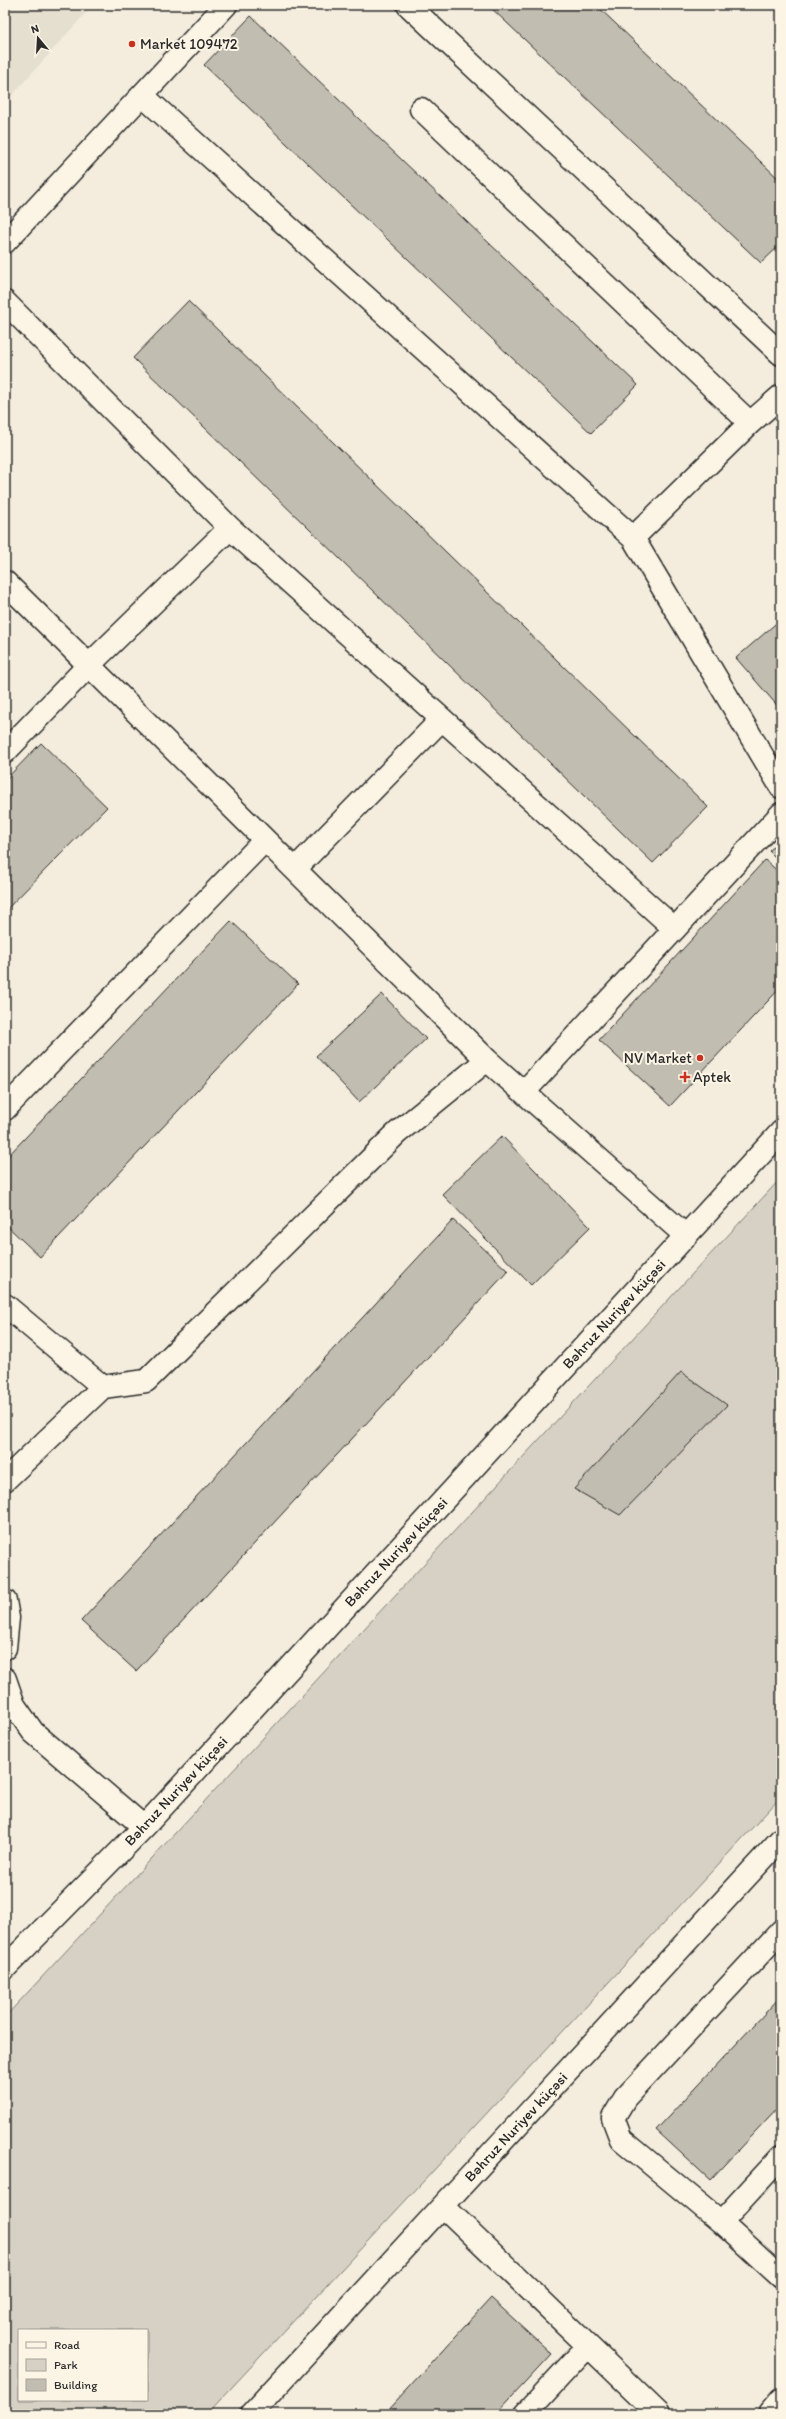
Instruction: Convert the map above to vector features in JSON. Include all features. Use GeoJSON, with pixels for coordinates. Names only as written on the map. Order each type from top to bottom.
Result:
{"type":"FeatureCollection","features":[{"type":"Feature","properties":{"kind":"street"},"geometry":{"type":"LineString","coordinates":[[5,242],[226,5]]}},
{"type":"Feature","properties":{"kind":"street"},"geometry":{"type":"LineString","coordinates":[[408,5],[781,354]]}},
{"type":"Feature","properties":{"kind":"street"},"geometry":{"type":"LineString","coordinates":[[142,95],[632,538],[781,787]]}},
{"type":"Feature","properties":{"kind":"street"},"geometry":{"type":"LineString","coordinates":[[421,110],[750,423]]}},
{"type":"Feature","properties":{"kind":"street"},"geometry":{"type":"LineString","coordinates":[[5,302],[230,528],[441,720],[675,929]]}},
{"type":"Feature","properties":{"kind":"street"},"geometry":{"type":"LineString","coordinates":[[632,538],[750,423],[781,396]]}},
{"type":"Feature","properties":{"kind":"street"},"geometry":{"type":"LineString","coordinates":[[5,752],[89,665],[230,528]]}},
{"type":"Feature","properties":{"kind":"street"},"geometry":{"type":"LineString","coordinates":[[5,582],[487,1060],[686,1236]]}},
{"type":"Feature","properties":{"kind":"street"},"geometry":{"type":"LineString","coordinates":[[295,869],[441,720]]}},
{"type":"Feature","properties":{"kind":"street"},"geometry":{"type":"LineString","coordinates":[[524,1092],[781,814]]}},
{"type":"Feature","properties":{"kind":"street"},"geometry":{"type":"LineString","coordinates":[[5,1109],[265,840]]}},
{"type":"Feature","properties":{"kind":"street"},"geometry":{"type":"LineString","coordinates":[[5,1480],[103,1387],[146,1381],[397,1133],[487,1060]]}},
{"type":"Feature","properties":{"kind":"street","name":"Bəhruz Nuriyev küçəsi"},"geometry":{"type":"LineString","coordinates":[[5,1968],[144,1827],[781,1132]]}},
{"type":"Feature","properties":{"kind":"street"},"geometry":{"type":"LineString","coordinates":[[5,1305],[103,1387]]}},
{"type":"Feature","properties":{"kind":"street"},"geometry":{"type":"LineString","coordinates":[[5,1601],[8,1618],[5,1648]]}},
{"type":"Feature","properties":{"kind":"street"},"geometry":{"type":"LineString","coordinates":[[5,1678],[14,1706],[33,1732],[144,1827]]}},
{"type":"Feature","properties":{"kind":"street","name":"Bəhruz Nuriyev küçəsi"},"geometry":{"type":"LineString","coordinates":[[251,2414],[781,1839]]}},
{"type":"Feature","properties":{"kind":"street"},"geometry":{"type":"LineString","coordinates":[[781,1931],[625,2098],[613,2118],[621,2139],[721,2222],[781,2277]]}},
{"type":"Feature","properties":{"kind":"street"},"geometry":{"type":"LineString","coordinates":[[721,2222],[781,2157]]}},
{"type":"Feature","properties":{"kind":"street"},"geometry":{"type":"LineString","coordinates":[[442,2206],[659,2414]]}},
{"type":"Feature","properties":{"kind":"street"},"geometry":{"type":"LineString","coordinates":[[525,2414],[588,2346]]}},
{"type":"Feature","properties":{"kind":"street"},"geometry":{"type":"LineString","coordinates":[[769,2414],[781,2400]]}},
{"type":"Feature","properties":{"kind":"shaded area"},"geometry":{"type":"Polygon","coordinates":[[[5,5],[93,5],[5,103],[5,5]]]}},
{"type":"Feature","properties":{"kind":"green space"},"geometry":{"type":"Polygon","coordinates":[[[781,1178],[781,1797],[207,2414],[5,2414],[5,2017],[781,1178]]]}},
{"type":"Feature","properties":{"kind":"building"},"geometry":{"type":"Polygon","coordinates":[[[488,5],[596,5],[781,181],[781,244],[761,263],[488,5]]]}},
{"type":"Feature","properties":{"kind":"building"},"geometry":{"type":"Polygon","coordinates":[[[251,16],[638,385],[591,433],[204,65],[251,16]]]}},
{"type":"Feature","properties":{"kind":"building"},"geometry":{"type":"Polygon","coordinates":[[[188,301],[708,807],[653,863],[133,358],[188,301]]]}},
{"type":"Feature","properties":{"kind":"building"},"geometry":{"type":"Polygon","coordinates":[[[781,619],[781,710],[736,658],[781,619]]]}},
{"type":"Feature","properties":{"kind":"building"},"geometry":{"type":"Polygon","coordinates":[[[41,743],[107,807],[5,911],[5,780],[41,743]]]}},
{"type":"Feature","properties":{"kind":"building"},"geometry":{"type":"Polygon","coordinates":[[[781,840],[781,863],[769,851],[781,840]]]}},
{"type":"Feature","properties":{"kind":"building"},"geometry":{"type":"Polygon","coordinates":[[[765,860],[781,874],[781,987],[670,1106],[599,1040],[765,860]]]}},
{"type":"Feature","properties":{"kind":"building"},"geometry":{"type":"Polygon","coordinates":[[[231,921],[298,984],[40,1257],[5,1224],[5,1159],[231,921]]]}},
{"type":"Feature","properties":{"kind":"building"},"geometry":{"type":"Polygon","coordinates":[[[382,994],[426,1039],[359,1102],[316,1056],[382,994]]]}},
{"type":"Feature","properties":{"kind":"building"},"geometry":{"type":"Polygon","coordinates":[[[502,1136],[590,1227],[531,1285],[442,1194],[502,1136]]]}},
{"type":"Feature","properties":{"kind":"building"},"geometry":{"type":"Polygon","coordinates":[[[453,1220],[508,1271],[136,1671],[81,1621],[453,1220]]]}},
{"type":"Feature","properties":{"kind":"building"},"geometry":{"type":"Polygon","coordinates":[[[681,1372],[727,1405],[620,1515],[574,1489],[681,1372]]]}},
{"type":"Feature","properties":{"kind":"building"},"geometry":{"type":"Polygon","coordinates":[[[781,1996],[781,2104],[710,2180],[656,2130],[781,1996]]]}},
{"type":"Feature","properties":{"kind":"building"},"geometry":{"type":"Polygon","coordinates":[[[491,2298],[552,2354],[496,2414],[384,2414],[491,2298]]]}},
{"type":"Feature","properties":{"kind":"place","name":"Market 109472"},"geometry":{"type":"Point","coordinates":[132,44]}},
{"type":"Feature","properties":{"kind":"place","name":"NV Market"},"geometry":{"type":"Point","coordinates":[700,1058]}},
{"type":"Feature","properties":{"kind":"place","name":"Aptek"},"geometry":{"type":"Point","coordinates":[685,1077]}}]}
